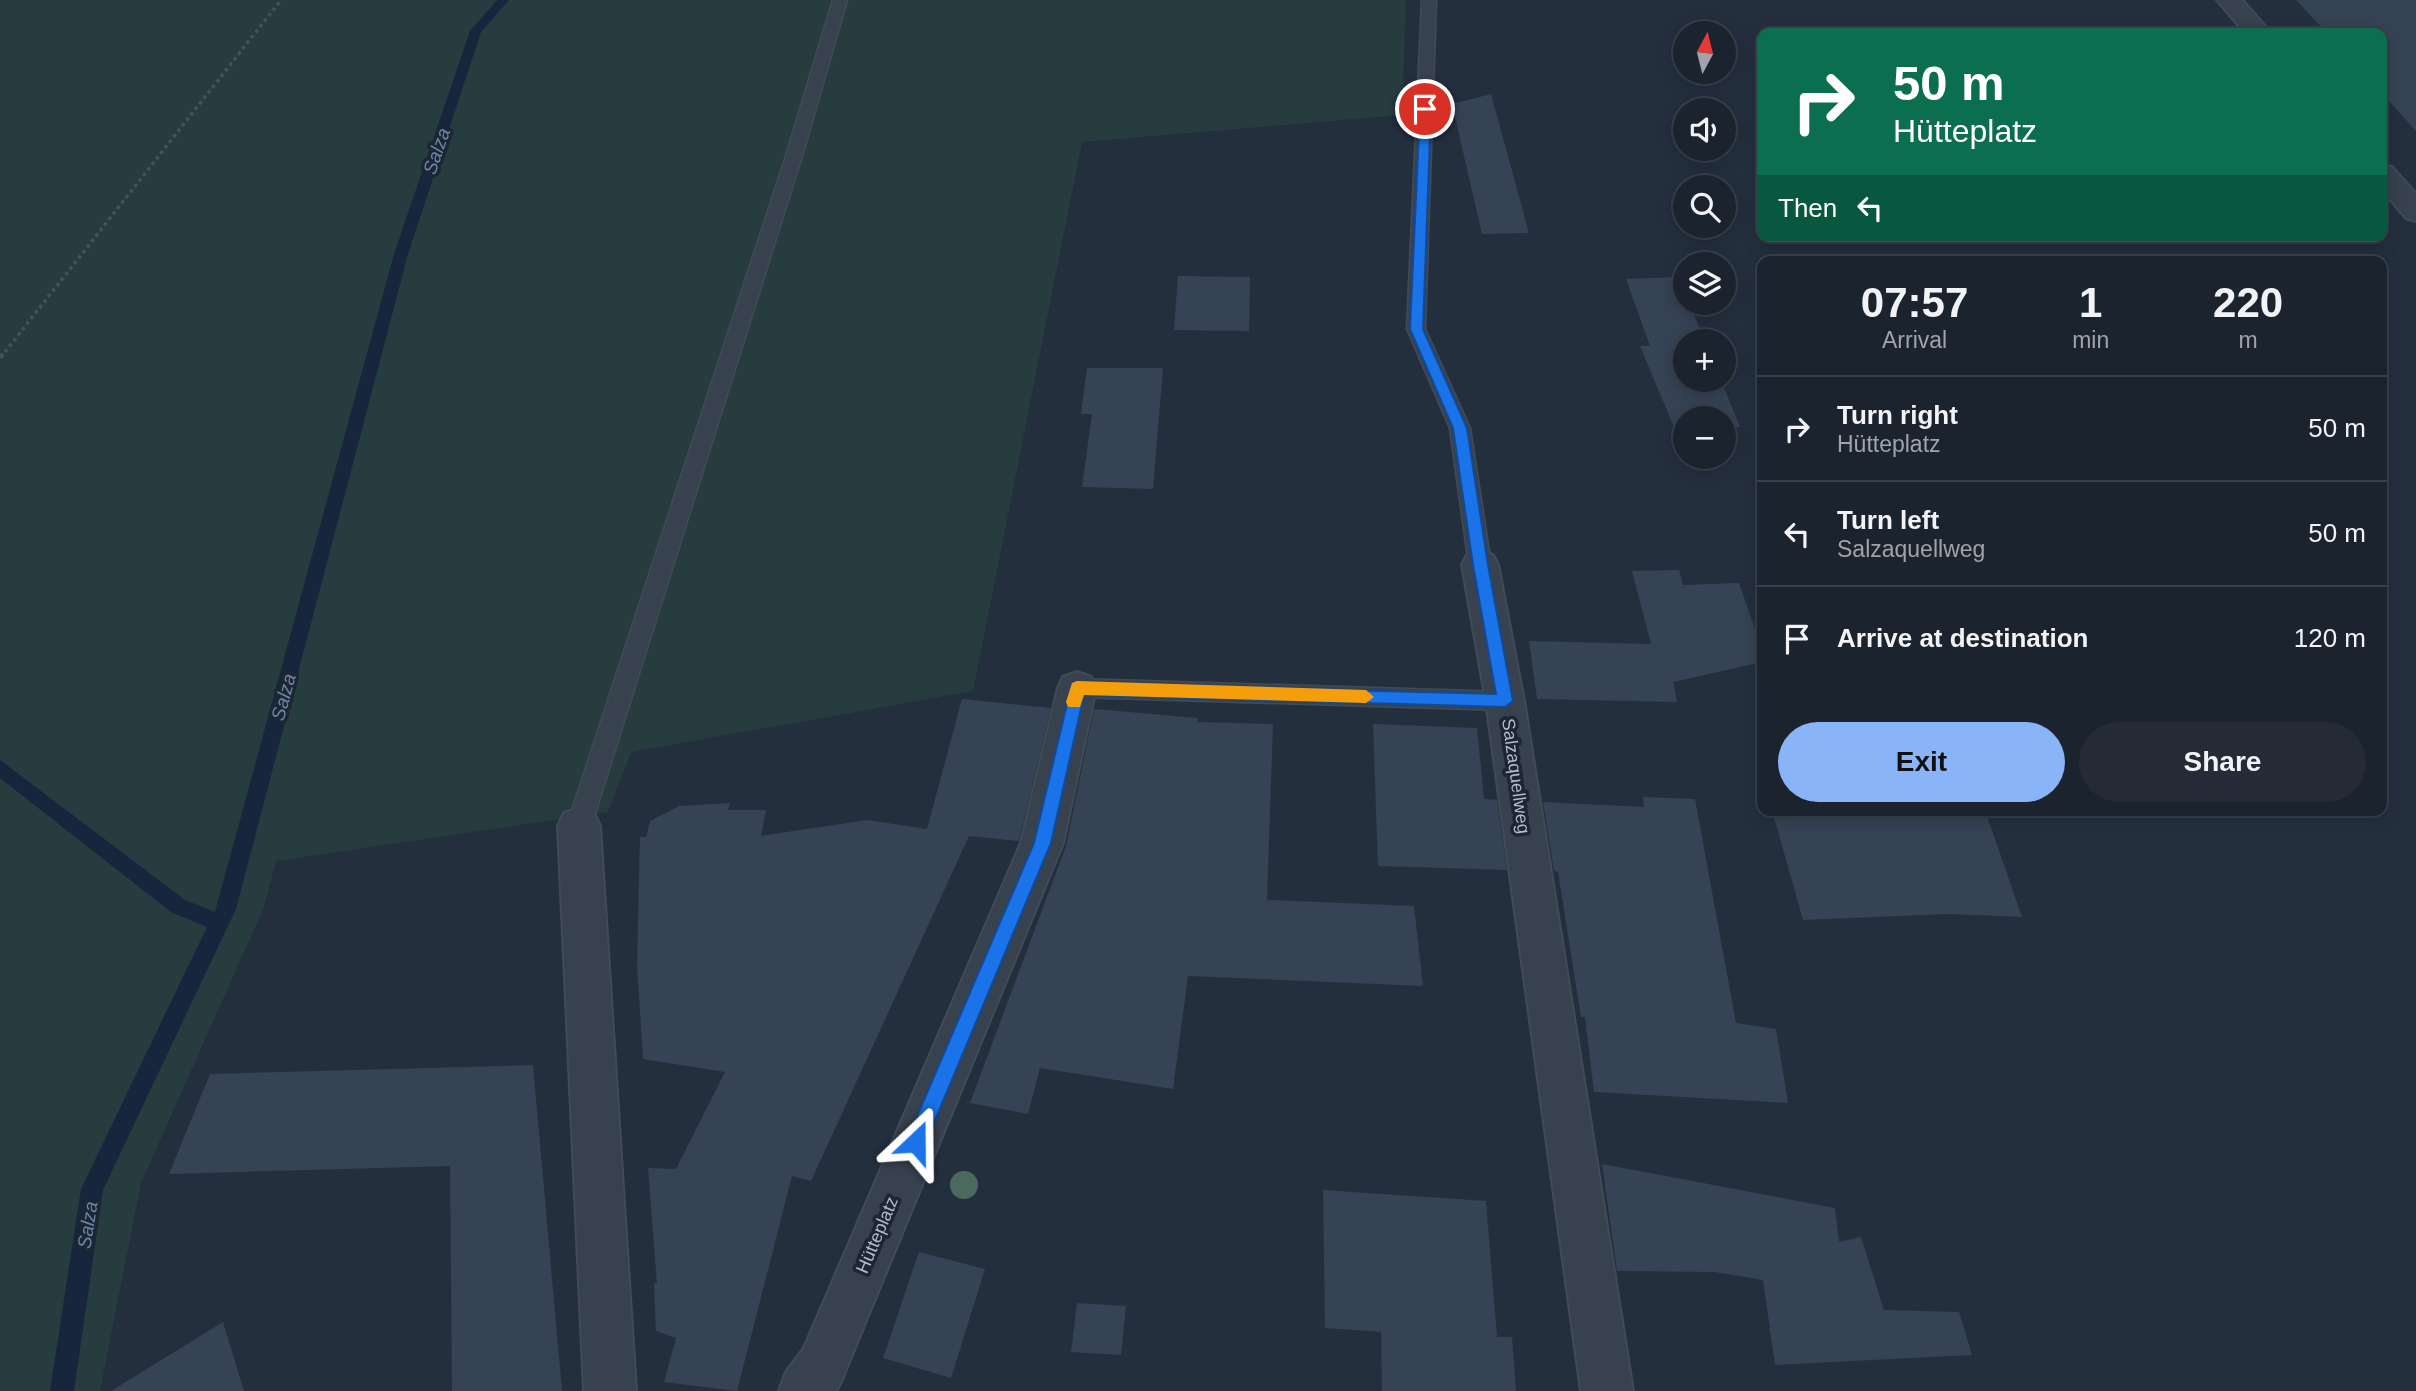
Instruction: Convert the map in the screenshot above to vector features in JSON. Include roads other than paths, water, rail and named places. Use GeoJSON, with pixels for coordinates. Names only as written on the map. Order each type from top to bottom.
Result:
{"type":"FeatureCollection","features":[{"type":"Feature","properties":{"kind":"street"},"geometry":{"type":"LineString","coordinates":[[2229,0],[2254,28]]}},
{"type":"Feature","properties":{"kind":"street"},"geometry":{"type":"LineString","coordinates":[[2387,179],[2416,212]]}},
{"type":"Feature","properties":{"kind":"street","name":"Salzaquellweg"},"geometry":{"type":"LineString","coordinates":[[1480,565],[1505,701],[1607,1391]]}},
{"type":"Feature","properties":{"kind":"street","name":"Hütteplatz"},"geometry":{"type":"LineString","coordinates":[[804,1391],[822,1366],[1042,843],[1077,688]]}},
{"type":"Feature","properties":{"kind":"street"},"geometry":{"type":"LineString","coordinates":[[579,827],[610,1391]]}},
{"type":"Feature","properties":{"kind":"lane"},"geometry":{"type":"LineString","coordinates":[[579,827],[794,156],[840,0]]}},
{"type":"Feature","properties":{"kind":"lane","name":"Salzaquellweg"},"geometry":{"type":"LineString","coordinates":[[1429,0],[1416,329],[1460,428],[1480,565]]}},
{"type":"Feature","properties":{"kind":"lane","name":"Hütteplatz"},"geometry":{"type":"LineString","coordinates":[[1077,688],[1505,701]]}},
{"type":"Feature","properties":{"kind":"waterway","name":"Salza"},"geometry":{"type":"LineString","coordinates":[[62,1391],[92,1189],[226,909],[401,254],[476,31],[503,0]]}},
{"type":"Feature","properties":{"kind":"waterway"},"geometry":{"type":"LineString","coordinates":[[0,768],[178,906],[219,923]]}}]}
